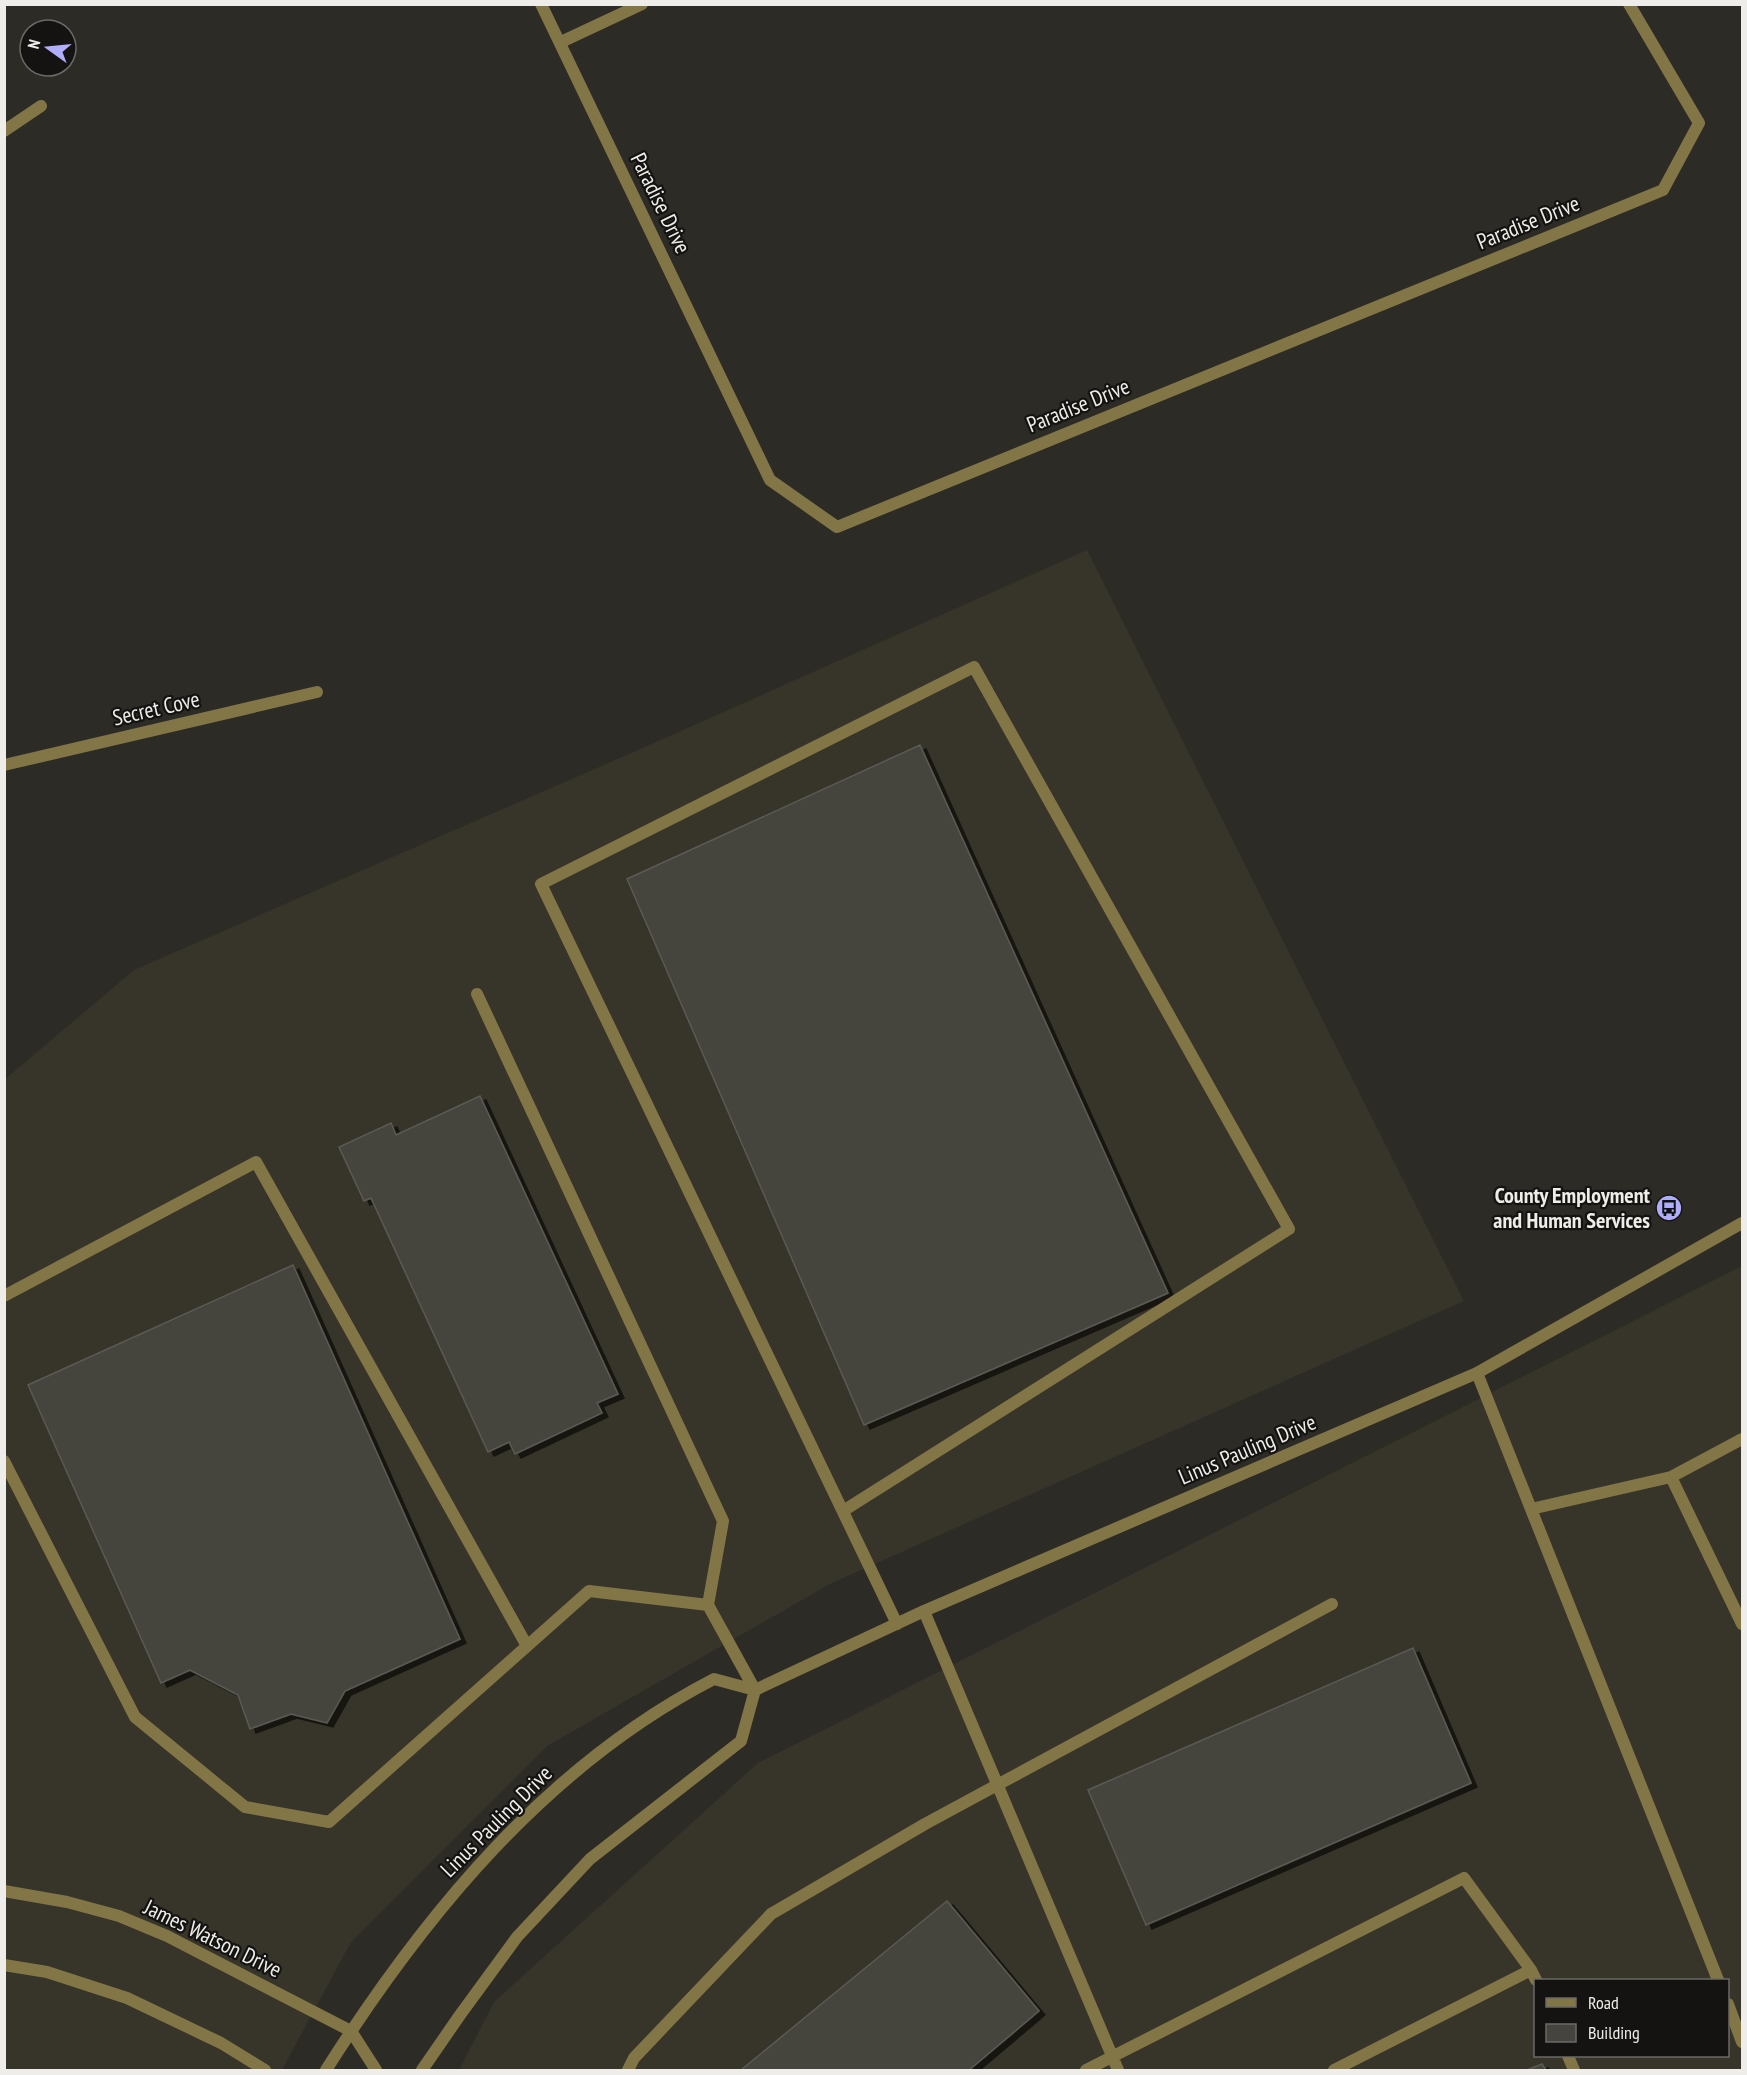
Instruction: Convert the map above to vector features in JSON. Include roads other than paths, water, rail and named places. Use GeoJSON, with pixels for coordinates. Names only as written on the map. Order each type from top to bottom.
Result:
{"type":"FeatureCollection","features":[{"type":"Feature","properties":{"kind":"street","name":"Paradise Drive"},"geometry":{"type":"LineString","coordinates":[[542,4],[770,480],[837,527],[1663,190],[1699,123],[1629,4]]}},
{"type":"Feature","properties":{"kind":"street"},"geometry":{"type":"LineString","coordinates":[[561,42],[642,4]]}},
{"type":"Feature","properties":{"kind":"street"},"geometry":{"type":"LineString","coordinates":[[4,130],[41,106]]}},
{"type":"Feature","properties":{"kind":"street"},"geometry":{"type":"LineString","coordinates":[[843,1511],[1289,1229],[974,667],[542,884],[897,1624]]}},
{"type":"Feature","properties":{"kind":"street","name":"Secret Cove"},"geometry":{"type":"LineString","coordinates":[[4,765],[317,692]]}},
{"type":"Feature","properties":{"kind":"street"},"geometry":{"type":"LineString","coordinates":[[422,2070],[517,1937],[590,1858],[741,1741],[755,1690],[708,1605],[723,1521],[477,994]]}},
{"type":"Feature","properties":{"kind":"street"},"geometry":{"type":"LineString","coordinates":[[4,1296],[256,1162],[527,1646]]}},
{"type":"Feature","properties":{"kind":"street","name":"Linus Pauling Drive"},"geometry":{"type":"LineString","coordinates":[[326,2070],[411,1947],[454,1892],[535,1806],[579,1768],[675,1699],[714,1678],[755,1690],[924,1611],[1477,1373],[1743,1222]]}},
{"type":"Feature","properties":{"kind":"street"},"geometry":{"type":"LineString","coordinates":[[1477,1373],[1718,1979]]}},
{"type":"Feature","properties":{"kind":"street"},"geometry":{"type":"LineString","coordinates":[[1531,1509],[1671,1477],[1743,1438]]}},
{"type":"Feature","properties":{"kind":"street"},"geometry":{"type":"LineString","coordinates":[[4,1461],[135,1717],[245,1807],[329,1822],[589,1591],[708,1605]]}},
{"type":"Feature","properties":{"kind":"street"},"geometry":{"type":"LineString","coordinates":[[1671,1477],[1743,1624]]}},
{"type":"Feature","properties":{"kind":"street"},"geometry":{"type":"LineString","coordinates":[[628,2070],[634,2058],[771,1914],[915,1830],[1332,1604]]}},
{"type":"Feature","properties":{"kind":"street"},"geometry":{"type":"LineString","coordinates":[[924,1611],[1118,2070]]}},
{"type":"Feature","properties":{"kind":"street"},"geometry":{"type":"LineString","coordinates":[[1086,2070],[1464,1878],[1533,1975],[1334,2070]]}},
{"type":"Feature","properties":{"kind":"street","name":"James Watson Drive"},"geometry":{"type":"LineString","coordinates":[[4,1891],[67,1902],[118,1916],[167,1936],[351,2031]]}},
{"type":"Feature","properties":{"kind":"street"},"geometry":{"type":"LineString","coordinates":[[4,1965],[47,1972],[127,1998],[221,2043],[265,2070]]}},
{"type":"Feature","properties":{"kind":"street"},"geometry":{"type":"LineString","coordinates":[[1729,2007],[1743,2042]]}},
{"type":"Feature","properties":{"kind":"street"},"geometry":{"type":"LineString","coordinates":[[351,2031],[376,2070]]}},
{"type":"Feature","properties":{"kind":"place","name":"County Employment and Human Services"},"geometry":{"type":"Point","coordinates":[1669,1208]}}]}
